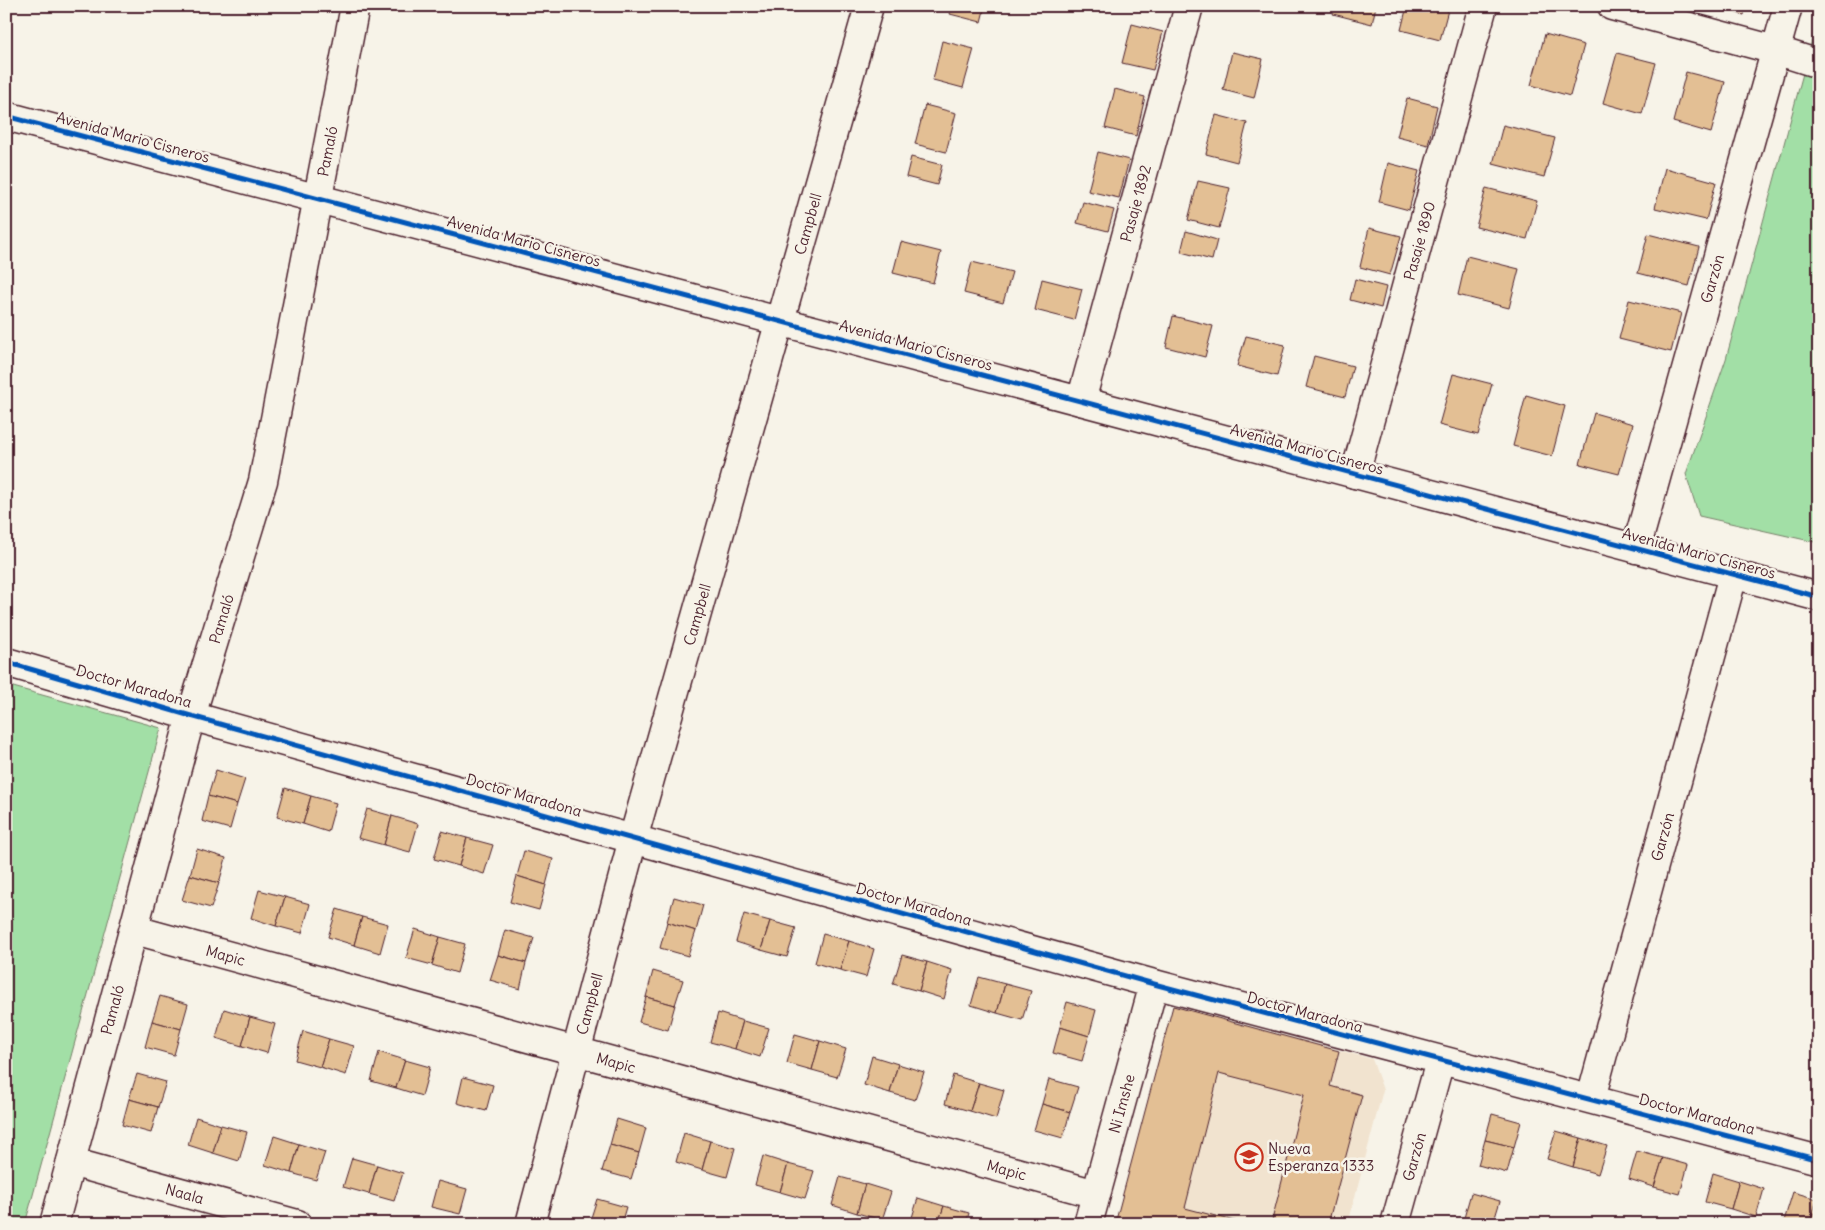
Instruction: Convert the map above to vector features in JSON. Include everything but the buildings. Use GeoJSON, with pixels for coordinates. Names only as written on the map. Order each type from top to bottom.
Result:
{"type":"FeatureCollection","features":[{"type":"Feature","properties":{"kind":"street","name":"Pamaló"},"geometry":{"type":"LineString","coordinates":[[54,1224],[135,930],[191,716],[263,480],[355,6]]}},
{"type":"Feature","properties":{"kind":"street","name":"Campbell"},"geometry":{"type":"LineString","coordinates":[[530,1224],[578,1052],[634,838],[869,6]]}},
{"type":"Feature","properties":{"kind":"street","name":"Pasaje 1892"},"geometry":{"type":"LineString","coordinates":[[1081,401],[1189,6]]}},
{"type":"Feature","properties":{"kind":"street","name":"Pasaje 1890"},"geometry":{"type":"LineString","coordinates":[[1356,474],[1483,6]]}},
{"type":"Feature","properties":{"kind":"street"},"geometry":{"type":"LineString","coordinates":[[1612,6],[1775,50],[1819,64]]}},
{"type":"Feature","properties":{"kind":"street","name":"Garzón"},"geometry":{"type":"LineString","coordinates":[[1636,549],[1788,6]]}},
{"type":"Feature","properties":{"kind":"street","name":"Avenida Mario Cisneros"},"geometry":{"type":"LineString","coordinates":[[6,116],[1819,597]]}},
{"type":"Feature","properties":{"kind":"street","name":"Garzón"},"geometry":{"type":"LineString","coordinates":[[1591,1098],[1733,575]]}},
{"type":"Feature","properties":{"kind":"street","name":"Doctor Maradona"},"geometry":{"type":"LineString","coordinates":[[6,662],[191,716],[1154,984],[1440,1061],[1591,1098],[1819,1160]]}},
{"type":"Feature","properties":{"kind":"street","name":"Mapic"},"geometry":{"type":"LineString","coordinates":[[135,930],[1096,1194]]}},
{"type":"Feature","properties":{"kind":"street","name":"Ni Imshe"},"geometry":{"type":"LineString","coordinates":[[1088,1224],[1154,984]]}},
{"type":"Feature","properties":{"kind":"street","name":"Garzón"},"geometry":{"type":"LineString","coordinates":[[1395,1224],[1440,1061]]}},
{"type":"Feature","properties":{"kind":"street","name":"Naala"},"geometry":{"type":"LineString","coordinates":[[71,1162],[296,1224]]}},
{"type":"Feature","properties":{"kind":"shaded area","name":"Nueva Esperanza 1333"},"geometry":{"type":"Polygon","coordinates":[[[1173,1006],[1372,1059],[1383,1090],[1348,1224],[1115,1224],[1173,1006]]]}},
{"type":"Feature","properties":{"kind":"green space"},"geometry":{"type":"Polygon","coordinates":[[[1819,14],[1819,543],[1699,516],[1686,474],[1726,359],[1819,14]]]}},
{"type":"Feature","properties":{"kind":"green space"},"geometry":{"type":"Polygon","coordinates":[[[6,685],[161,728],[25,1224],[6,1224],[6,685]]]}},
{"type":"Feature","properties":{"kind":"cycle path"},"geometry":{"type":"LineString","coordinates":[[6,116],[1819,597]]}},
{"type":"Feature","properties":{"kind":"cycle path"},"geometry":{"type":"LineString","coordinates":[[6,662],[191,716],[1154,984],[1819,1160]]}},
{"type":"Feature","properties":{"kind":"place","name":"Nueva Esperanza 1333"},"geometry":{"type":"Point","coordinates":[1249,1157]}}]}
